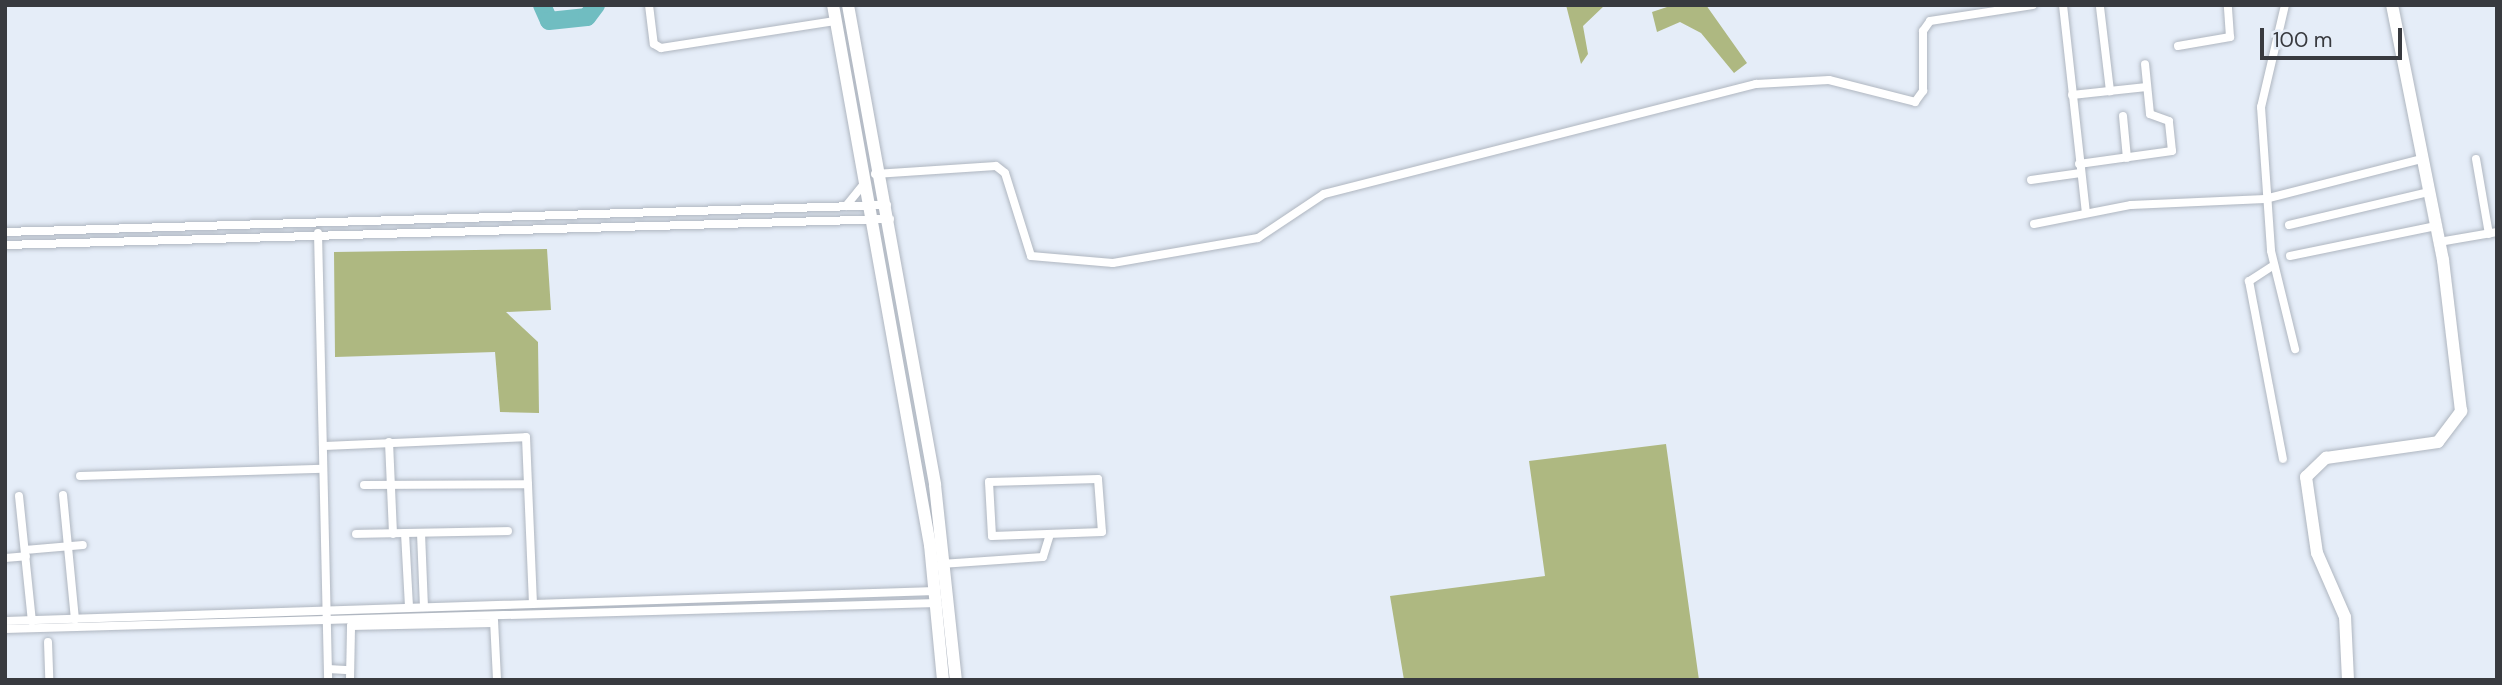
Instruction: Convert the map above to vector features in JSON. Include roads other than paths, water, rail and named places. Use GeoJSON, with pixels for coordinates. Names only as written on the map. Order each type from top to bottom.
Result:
{"type":"FeatureCollection","features":[{"type":"Feature","properties":{"kind":"street"},"geometry":{"type":"LineString","coordinates":[[649,5],[654,44],[661,48],[835,21]]}},
{"type":"Feature","properties":{"kind":"street"},"geometry":{"type":"LineString","coordinates":[[833,5],[866,205],[937,564]]}},
{"type":"Feature","properties":{"kind":"street"},"geometry":{"type":"LineString","coordinates":[[848,5],[890,219],[937,564],[943,680]]}},
{"type":"Feature","properties":{"kind":"street"},"geometry":{"type":"LineString","coordinates":[[846,206],[863,180],[881,173],[996,166],[1005,173],[1031,256],[1113,263],[1258,238],[1324,194],[1756,84],[1829,80],[1915,102],[1923,91],[1923,31],[1930,21],[2034,5]]}},
{"type":"Feature","properties":{"kind":"street"},"geometry":{"type":"LineString","coordinates":[[2063,5],[2086,213]]}},
{"type":"Feature","properties":{"kind":"street"},"geometry":{"type":"LineString","coordinates":[[2178,46],[2230,37],[2228,5]]}},
{"type":"Feature","properties":{"kind":"street"},"geometry":{"type":"LineString","coordinates":[[2285,5],[2262,97],[2265,199],[2274,265],[2295,349]]}},
{"type":"Feature","properties":{"kind":"street"},"geometry":{"type":"LineString","coordinates":[[2348,680],[2345,617],[2317,553],[2306,477],[2326,458],[2438,442],[2453,430],[2461,411],[2440,242],[2392,5]]}},
{"type":"Feature","properties":{"kind":"street"},"geometry":{"type":"LineString","coordinates":[[2100,7],[2110,91]]}},
{"type":"Feature","properties":{"kind":"street"},"geometry":{"type":"LineString","coordinates":[[2031,180],[2173,148],[2169,121],[2150,114],[2145,64]]}},
{"type":"Feature","properties":{"kind":"street"},"geometry":{"type":"LineString","coordinates":[[2072,95],[2147,87]]}},
{"type":"Feature","properties":{"kind":"street"},"geometry":{"type":"LineString","coordinates":[[2123,116],[2127,158]]}},
{"type":"Feature","properties":{"kind":"street"},"geometry":{"type":"LineString","coordinates":[[2034,224],[2086,213],[2265,199],[2422,159]]}},
{"type":"Feature","properties":{"kind":"street"},"geometry":{"type":"LineString","coordinates":[[2440,242],[2493,233],[2476,159]]}},
{"type":"Feature","properties":{"kind":"street"},"geometry":{"type":"LineString","coordinates":[[2288,225],[2429,192]]}},
{"type":"Feature","properties":{"kind":"street"},"geometry":{"type":"LineString","coordinates":[[5,232],[887,205]]}},
{"type":"Feature","properties":{"kind":"street"},"geometry":{"type":"LineString","coordinates":[[5,245],[890,219]]}},
{"type":"Feature","properties":{"kind":"street"},"geometry":{"type":"LineString","coordinates":[[318,223],[328,680]]}},
{"type":"Feature","properties":{"kind":"street"},"geometry":{"type":"LineString","coordinates":[[2290,256],[2436,226]]}},
{"type":"Feature","properties":{"kind":"street"},"geometry":{"type":"LineString","coordinates":[[2274,265],[2249,281],[2283,459]]}},
{"type":"Feature","properties":{"kind":"street"},"geometry":{"type":"LineString","coordinates":[[323,446],[526,437],[533,604]]}},
{"type":"Feature","properties":{"kind":"street"},"geometry":{"type":"LineString","coordinates":[[389,442],[393,534]]}},
{"type":"Feature","properties":{"kind":"street"},"geometry":{"type":"LineString","coordinates":[[80,476],[323,469]]}},
{"type":"Feature","properties":{"kind":"street"},"geometry":{"type":"LineString","coordinates":[[1098,479],[1102,532],[1050,534],[992,536],[989,482],[1098,479]]}},
{"type":"Feature","properties":{"kind":"street"},"geometry":{"type":"LineString","coordinates":[[364,485],[528,484]]}},
{"type":"Feature","properties":{"kind":"street"},"geometry":{"type":"LineString","coordinates":[[63,495],[75,619]]}},
{"type":"Feature","properties":{"kind":"street"},"geometry":{"type":"LineString","coordinates":[[19,496],[32,621]]}},
{"type":"Feature","properties":{"kind":"street"},"geometry":{"type":"LineString","coordinates":[[356,534],[508,531]]}},
{"type":"Feature","properties":{"kind":"street"},"geometry":{"type":"LineString","coordinates":[[405,533],[409,607]]}},
{"type":"Feature","properties":{"kind":"street"},"geometry":{"type":"LineString","coordinates":[[421,533],[424,607]]}},
{"type":"Feature","properties":{"kind":"street"},"geometry":{"type":"LineString","coordinates":[[937,564],[1043,557],[1050,534]]}},
{"type":"Feature","properties":{"kind":"street"},"geometry":{"type":"LineString","coordinates":[[5,558],[83,545]]}},
{"type":"Feature","properties":{"kind":"street"},"geometry":{"type":"LineString","coordinates":[[5,629],[327,615],[409,607],[938,597]]}},
{"type":"Feature","properties":{"kind":"street"},"geometry":{"type":"LineString","coordinates":[[350,680],[351,626],[938,597]]}},
{"type":"Feature","properties":{"kind":"street"},"geometry":{"type":"LineString","coordinates":[[938,597],[956,680]]}},
{"type":"Feature","properties":{"kind":"street"},"geometry":{"type":"LineString","coordinates":[[493,605],[497,680]]}},
{"type":"Feature","properties":{"kind":"street"},"geometry":{"type":"LineString","coordinates":[[5,621],[327,615],[494,619]]}},
{"type":"Feature","properties":{"kind":"street"},"geometry":{"type":"LineString","coordinates":[[48,642],[49,680]]}},
{"type":"Feature","properties":{"kind":"street"},"geometry":{"type":"LineString","coordinates":[[328,669],[349,670]]}},
{"type":"Feature","properties":{"kind":"waterway"},"geometry":{"type":"LineString","coordinates":[[542,5],[549,21],[587,17],[596,5]]}}]}
